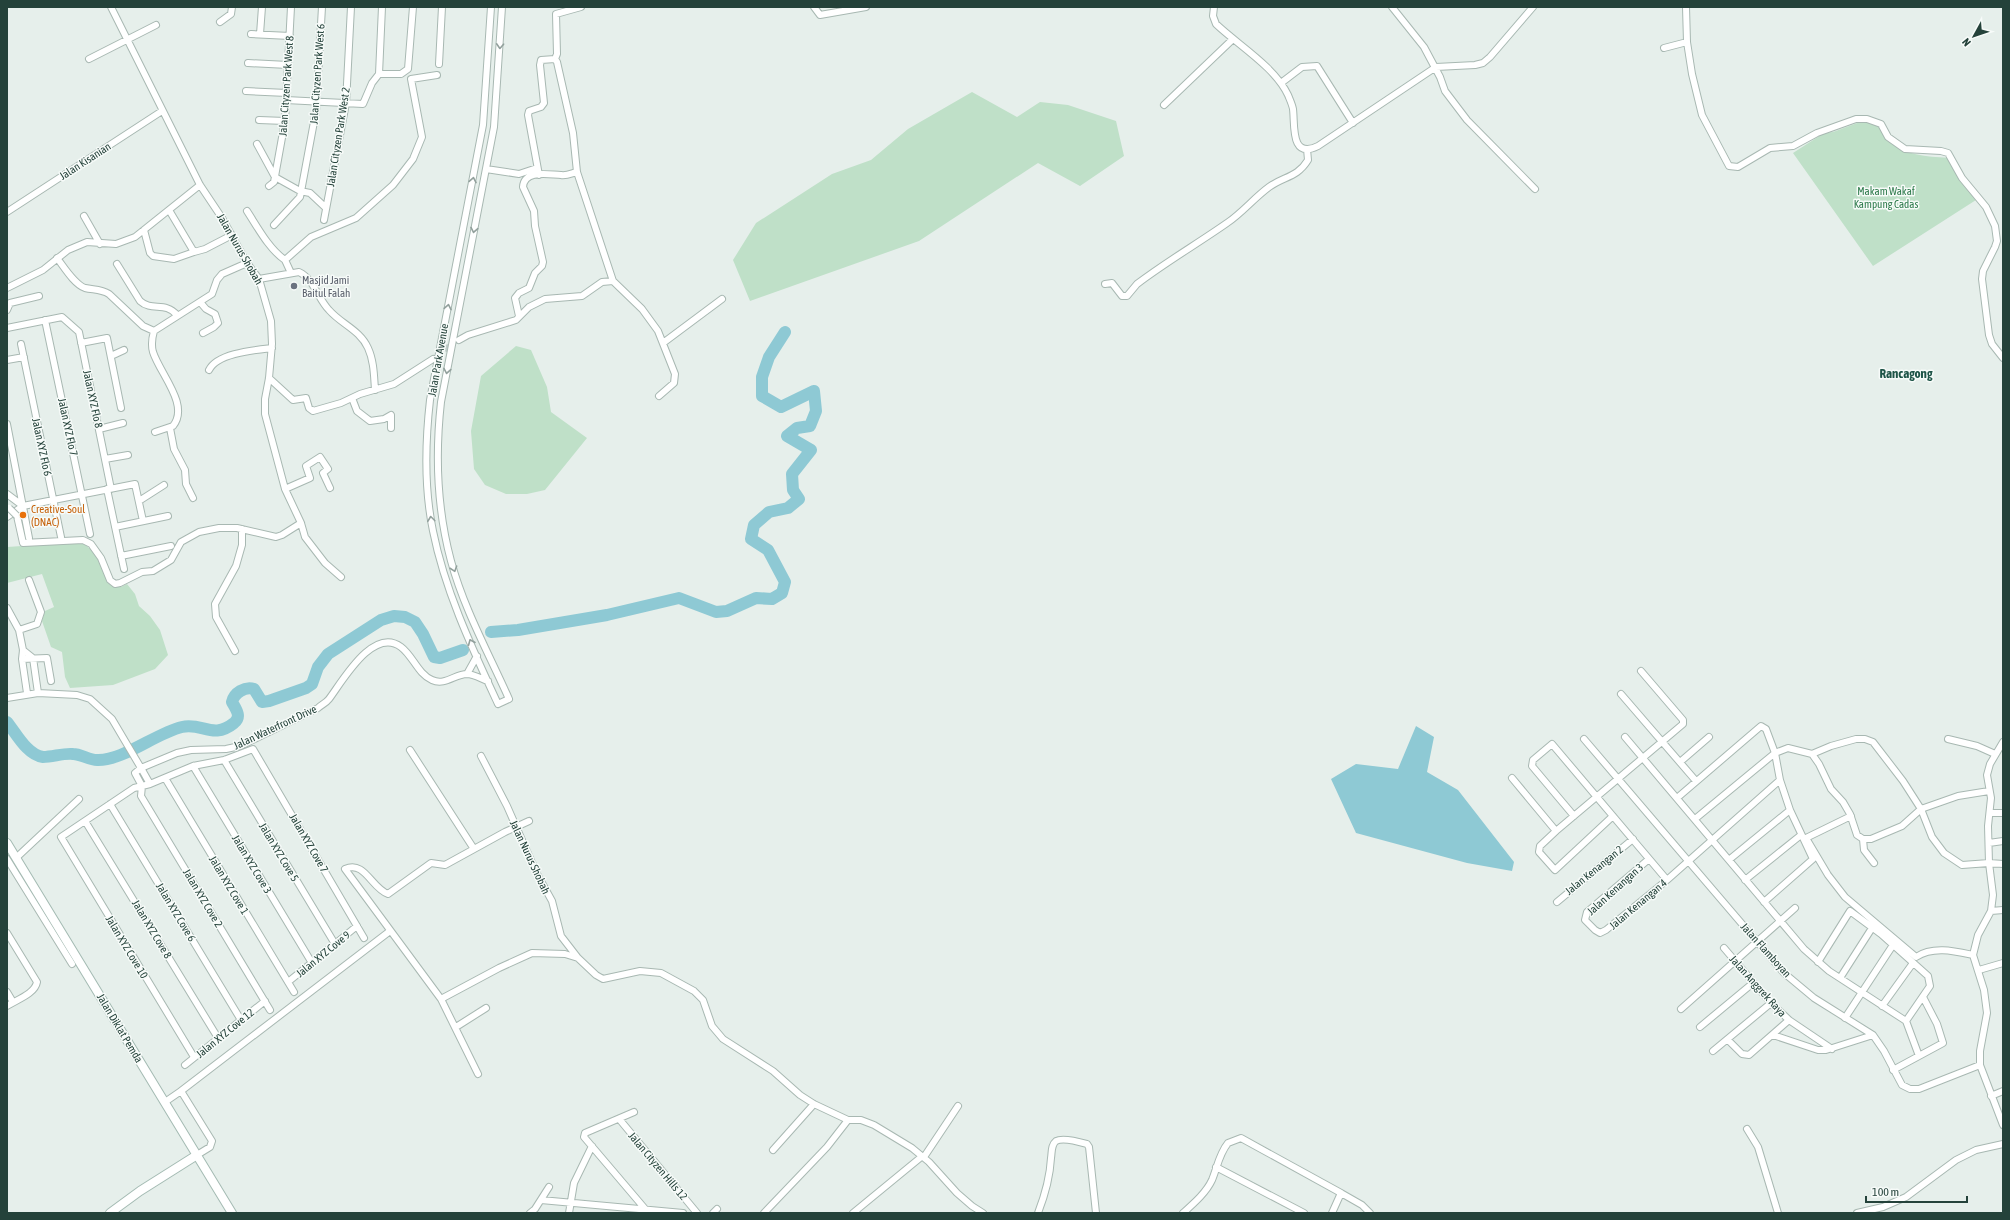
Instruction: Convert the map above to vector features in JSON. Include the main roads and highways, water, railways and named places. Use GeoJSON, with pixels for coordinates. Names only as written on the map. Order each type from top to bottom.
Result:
{"type":"FeatureCollection","features":[{"type":"Feature","properties":{"kind":"water"},"geometry":{"type":"Polygon","coordinates":[[[1416,726],[1434,737],[1427,772],[1458,790],[1514,862],[1512,871],[1467,863],[1356,833],[1331,779],[1356,764],[1398,769],[1416,726]]]}},
{"type":"Feature","properties":{"kind":"waterway"},"geometry":{"type":"LineString","coordinates":[[491,632],[518,630],[607,615],[679,598],[716,612],[727,611],[756,598],[772,599],[782,593],[785,582],[768,550],[751,539],[754,525],[769,512],[788,508],[799,499],[793,490],[792,474],[811,450],[787,436],[797,428],[810,426],[816,411],[814,391],[781,407],[762,396],[762,377],[769,357],[785,332]]}},
{"type":"Feature","properties":{"kind":"waterway"},"geometry":{"type":"LineString","coordinates":[[7,722],[27,748],[37,755],[43,757],[73,754],[94,760],[107,759],[128,752],[161,735],[182,727],[189,726],[208,730],[220,730],[227,728],[238,718],[238,713],[232,702],[237,693],[247,688],[254,689],[262,702],[306,688],[312,684],[318,667],[328,654],[381,620],[394,616],[405,617],[415,622],[423,634],[434,657],[440,658],[463,650]]}},
{"type":"Feature","properties":{"kind":"tunnel"},"geometry":{"type":"LineString","coordinates":[[437,355],[454,343]]}},
{"type":"Feature","properties":{"kind":"place","name":"Masjid Jami Baitul Falah"},"geometry":{"type":"Point","coordinates":[294,286]}},
{"type":"Feature","properties":{"kind":"place","name":"Creative-Soul (DNAC)"},"geometry":{"type":"Point","coordinates":[23,515]}},
{"type":"Feature","properties":{"kind":"district","name":"Rancagong"},"geometry":{"type":"Point","coordinates":[1906,373]}},
{"type":"Feature","properties":{"kind":"park label","name":"Makam Wakaf Kampung Cadas"},"geometry":{"type":"Point","coordinates":[1886,197]}}]}
